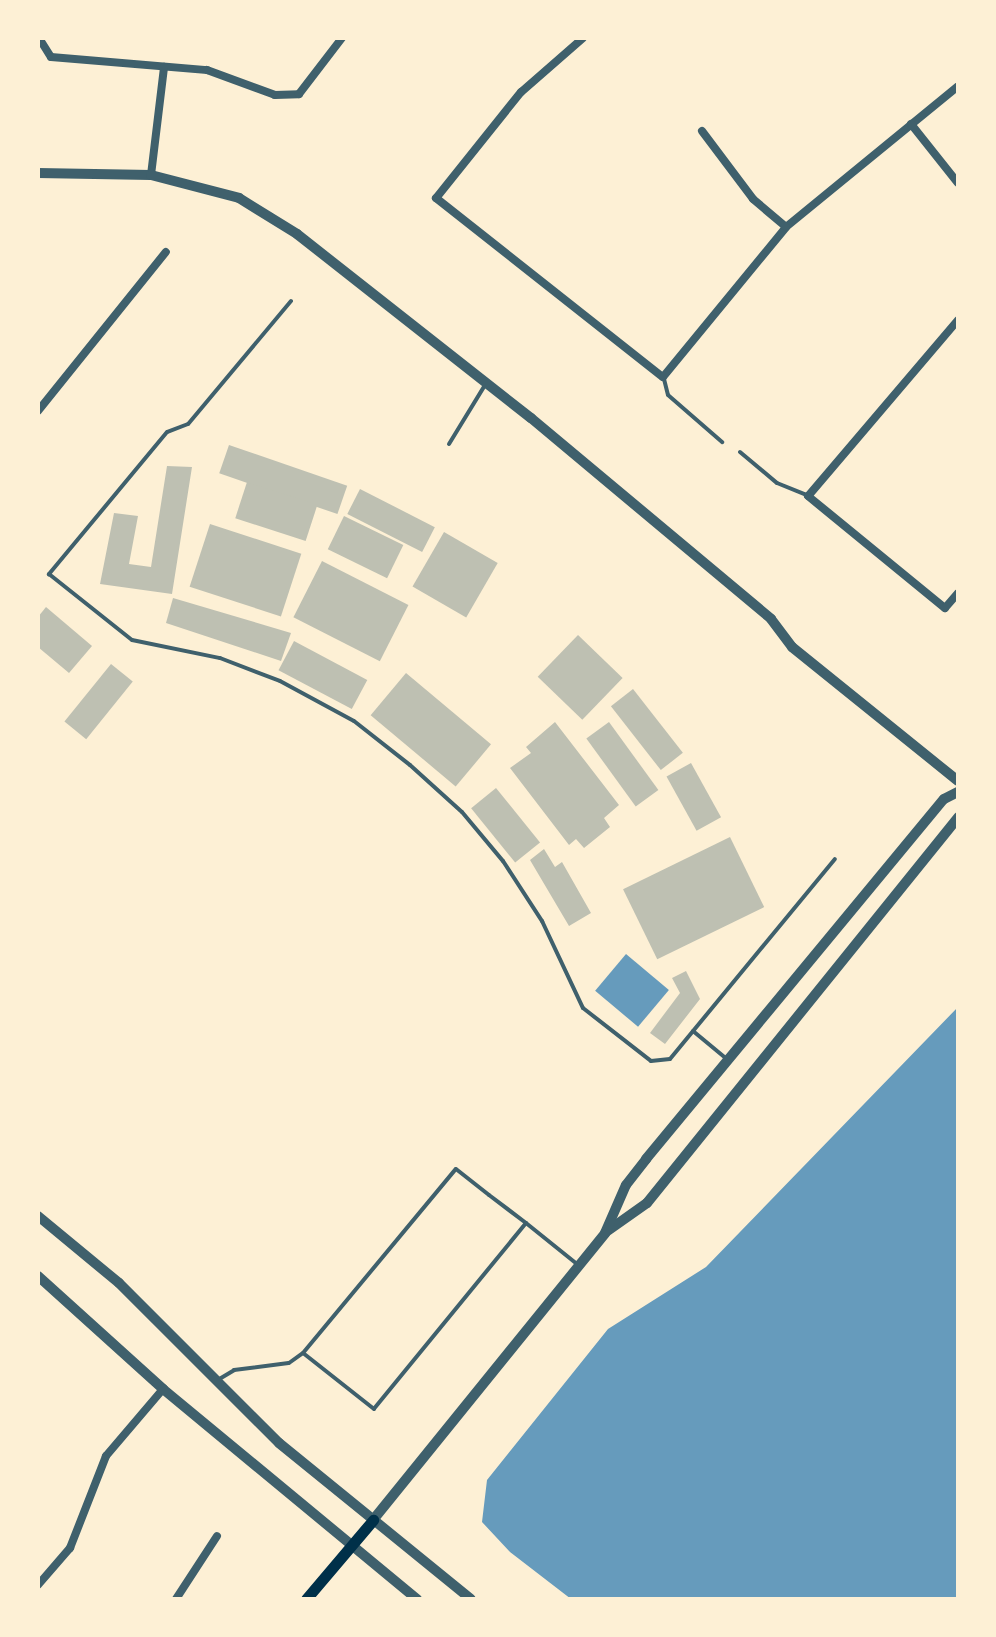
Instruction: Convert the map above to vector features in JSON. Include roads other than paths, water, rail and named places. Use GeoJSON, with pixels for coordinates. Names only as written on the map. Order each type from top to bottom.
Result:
{"type":"FeatureCollection","features":[{"type":"Feature","properties":{"kind":"main road"},"geometry":{"type":"LineString","coordinates":[[306,1599],[373,1520]]}},
{"type":"Feature","properties":{"kind":"street"},"geometry":{"type":"LineString","coordinates":[[39,38],[51,57],[207,70],[275,95],[299,94],[342,38]]}},
{"type":"Feature","properties":{"kind":"street"},"geometry":{"type":"LineString","coordinates":[[583,38],[521,92],[436,198],[663,377],[786,227],[958,86]]}},
{"type":"Feature","properties":{"kind":"street"},"geometry":{"type":"LineString","coordinates":[[151,175],[164,67]]}},
{"type":"Feature","properties":{"kind":"street"},"geometry":{"type":"LineString","coordinates":[[911,124],[958,183]]}},
{"type":"Feature","properties":{"kind":"street"},"geometry":{"type":"LineString","coordinates":[[702,131],[753,199],[786,227]]}},
{"type":"Feature","properties":{"kind":"street"},"geometry":{"type":"LineString","coordinates":[[38,173],[151,175],[239,198],[297,234],[486,384],[771,619],[792,647],[958,781]]}},
{"type":"Feature","properties":{"kind":"street"},"geometry":{"type":"LineString","coordinates":[[38,411],[166,252]]}},
{"type":"Feature","properties":{"kind":"street"},"geometry":{"type":"LineString","coordinates":[[958,320],[808,496],[945,608],[958,593]]}},
{"type":"Feature","properties":{"kind":"street"},"geometry":{"type":"LineString","coordinates":[[605,1233],[626,1185],[944,799],[958,792]]}},
{"type":"Feature","properties":{"kind":"street"},"geometry":{"type":"LineString","coordinates":[[373,1520],[605,1233],[647,1203],[958,817]]}},
{"type":"Feature","properties":{"kind":"street"},"geometry":{"type":"LineString","coordinates":[[38,1216],[119,1283],[279,1443],[471,1599]]}},
{"type":"Feature","properties":{"kind":"street"},"geometry":{"type":"LineString","coordinates":[[38,1276],[163,1389],[417,1599]]}},
{"type":"Feature","properties":{"kind":"street"},"geometry":{"type":"LineString","coordinates":[[40,1580],[70,1548],[106,1456],[163,1389]]}},
{"type":"Feature","properties":{"kind":"street"},"geometry":{"type":"LineString","coordinates":[[176,1599],[217,1536]]}},
{"type":"Feature","properties":{"kind":"lane"},"geometry":{"type":"LineString","coordinates":[[291,301],[188,424],[167,432],[49,574],[132,640],[220,658],[280,681],[354,721],[455,806],[503,861],[542,921],[583,1008],[651,1061],[670,1059],[835,859]]}},
{"type":"Feature","properties":{"kind":"lane"},"geometry":{"type":"LineString","coordinates":[[663,377],[668,395],[722,442]]}},
{"type":"Feature","properties":{"kind":"lane"},"geometry":{"type":"LineString","coordinates":[[449,444],[486,384]]}},
{"type":"Feature","properties":{"kind":"lane"},"geometry":{"type":"LineString","coordinates":[[740,452],[777,483],[808,496]]}},
{"type":"Feature","properties":{"kind":"lane"},"geometry":{"type":"LineString","coordinates":[[693,1031],[728,1060]]}},
{"type":"Feature","properties":{"kind":"lane"},"geometry":{"type":"LineString","coordinates":[[216,1381],[234,1370],[289,1363],[303,1353],[456,1169],[579,1265]]}},
{"type":"Feature","properties":{"kind":"lane"},"geometry":{"type":"LineString","coordinates":[[303,1353],[374,1409],[526,1223]]}},
{"type":"Feature","properties":{"kind":"water"},"geometry":{"type":"Polygon","coordinates":[[[626,954],[669,990],[638,1027],[595,991],[626,954]]]}},
{"type":"Feature","properties":{"kind":"water"},"geometry":{"type":"Polygon","coordinates":[[[958,1007],[958,1599],[571,1599],[510,1552],[482,1522],[487,1480],[608,1329],[706,1267],[958,1007]]]}}]}
